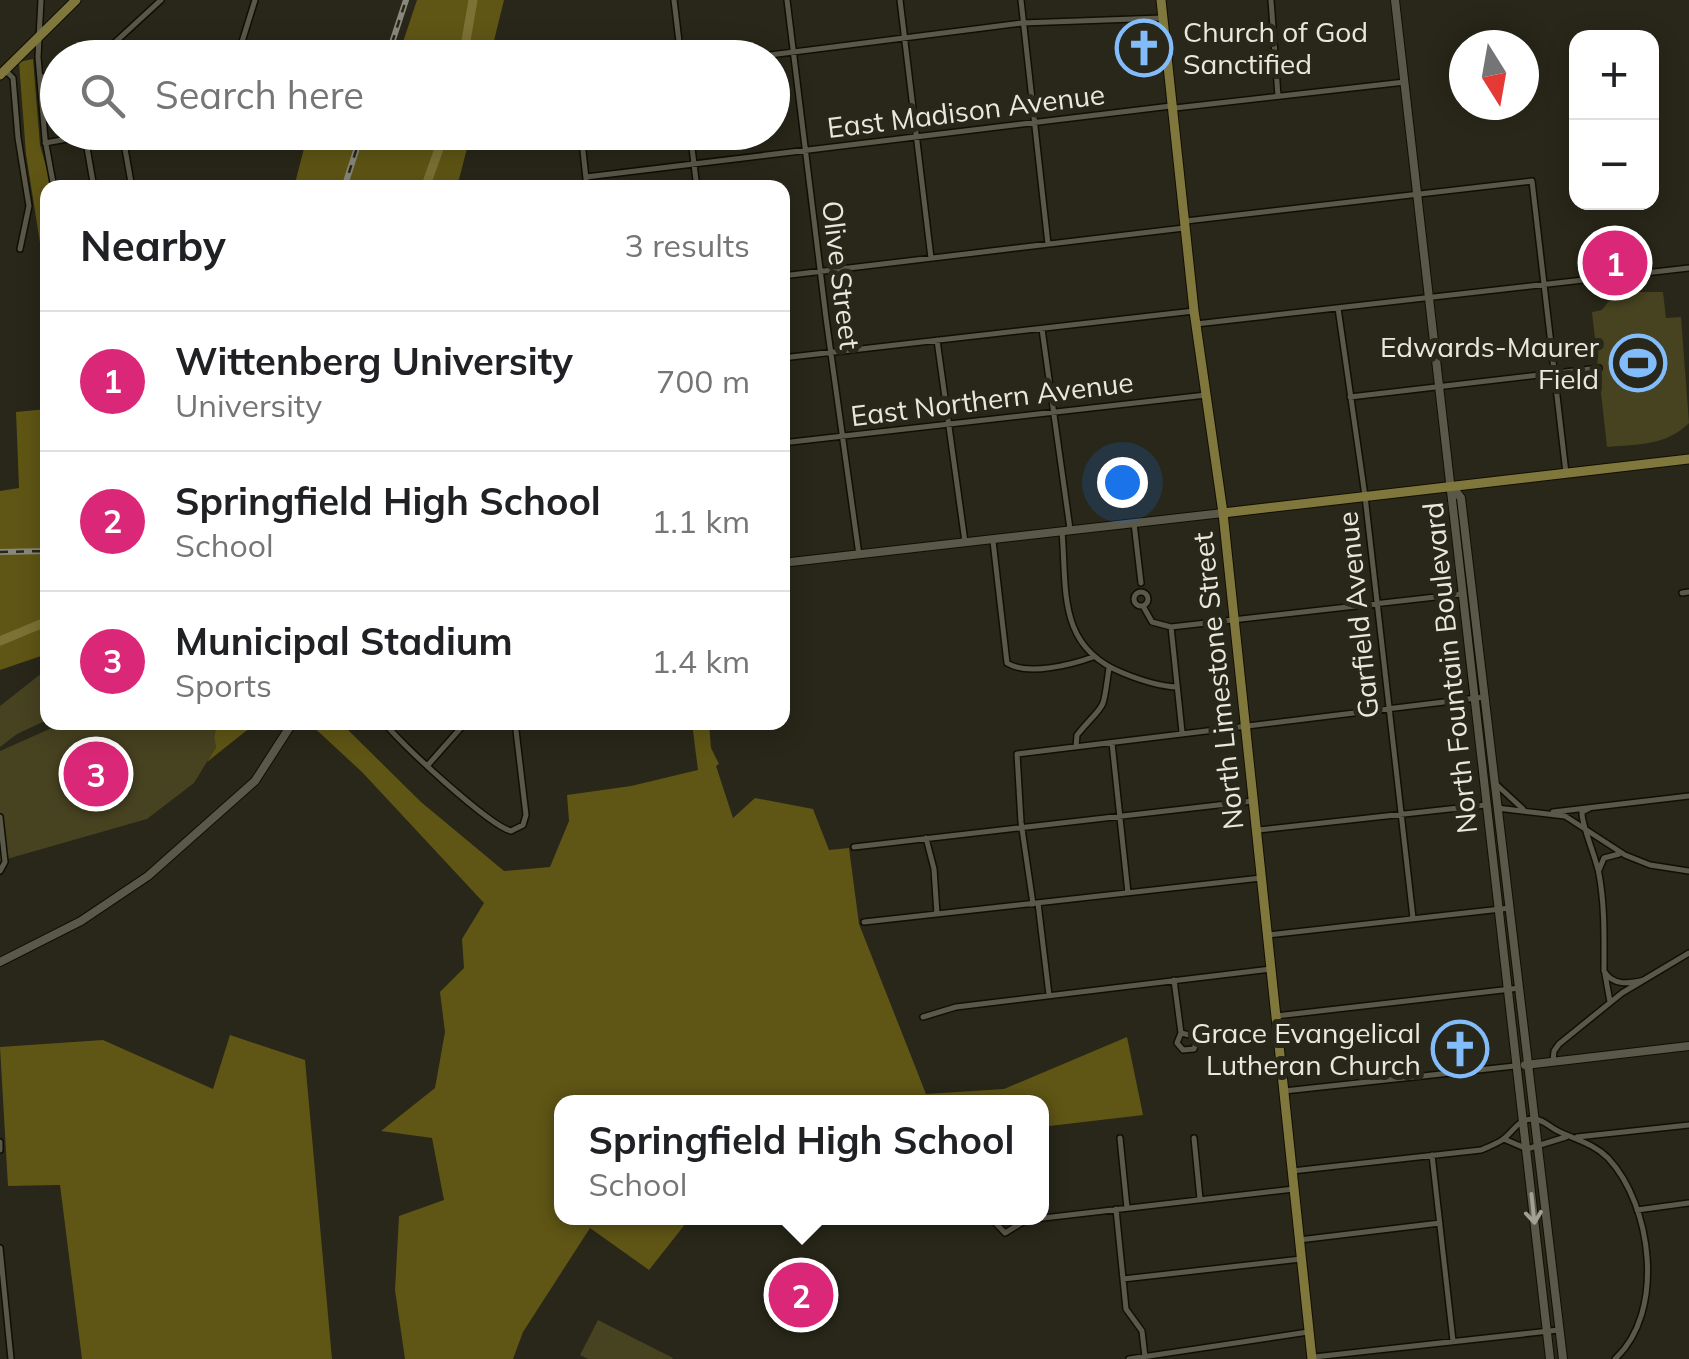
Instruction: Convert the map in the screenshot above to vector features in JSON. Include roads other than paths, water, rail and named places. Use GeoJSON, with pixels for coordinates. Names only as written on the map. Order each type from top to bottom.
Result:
{"type":"FeatureCollection","features":[{"type":"Feature","properties":{"kind":"main road"},"geometry":{"type":"LineString","coordinates":[[2,73],[76,0]]}},
{"type":"Feature","properties":{"kind":"main road","name":"North Limestone Street"},"geometry":{"type":"LineString","coordinates":[[1161,0],[1194,311],[1223,513],[1312,1358]]}},
{"type":"Feature","properties":{"kind":"main road"},"geometry":{"type":"LineString","coordinates":[[1223,513],[1689,459]]}},
{"type":"Feature","properties":{"kind":"street"},"geometry":{"type":"LineString","coordinates":[[40,77],[37,36],[41,0]]}},
{"type":"Feature","properties":{"kind":"street"},"geometry":{"type":"LineString","coordinates":[[118,40],[161,0]]}},
{"type":"Feature","properties":{"kind":"street"},"geometry":{"type":"LineString","coordinates":[[243,40],[255,0]]}},
{"type":"Feature","properties":{"kind":"street"},"geometry":{"type":"LineString","coordinates":[[674,0],[679,40]]}},
{"type":"Feature","properties":{"kind":"street","name":"Olive Street"},"geometry":{"type":"LineString","coordinates":[[787,0],[859,554]]}},
{"type":"Feature","properties":{"kind":"street"},"geometry":{"type":"LineString","coordinates":[[900,0],[931,258]]}},
{"type":"Feature","properties":{"kind":"street"},"geometry":{"type":"LineString","coordinates":[[1021,0],[1048,244]]}},
{"type":"Feature","properties":{"kind":"street"},"geometry":{"type":"LineString","coordinates":[[1271,0],[1278,96]]}},
{"type":"Feature","properties":{"kind":"street"},"geometry":{"type":"LineString","coordinates":[[1395,0],[1452,486]]}},
{"type":"Feature","properties":{"kind":"street"},"geometry":{"type":"LineString","coordinates":[[790,52],[1022,24],[1162,18]]}},
{"type":"Feature","properties":{"kind":"street"},"geometry":{"type":"LineString","coordinates":[[2,73],[14,78],[28,206],[20,249]]}},
{"type":"Feature","properties":{"kind":"street","name":"East Madison Avenue"},"geometry":{"type":"LineString","coordinates":[[586,177],[1405,82]]}},
{"type":"Feature","properties":{"kind":"street"},"geometry":{"type":"LineString","coordinates":[[46,150],[52,180]]}},
{"type":"Feature","properties":{"kind":"street"},"geometry":{"type":"LineString","coordinates":[[87,150],[93,180]]}},
{"type":"Feature","properties":{"kind":"street"},"geometry":{"type":"LineString","coordinates":[[125,150],[131,180]]}},
{"type":"Feature","properties":{"kind":"street"},"geometry":{"type":"LineString","coordinates":[[583,150],[587,180]]}},
{"type":"Feature","properties":{"kind":"street"},"geometry":{"type":"LineString","coordinates":[[692,150],[696,180]]}},
{"type":"Feature","properties":{"kind":"street"},"geometry":{"type":"LineString","coordinates":[[790,275],[1532,181],[1566,473]]}},
{"type":"Feature","properties":{"kind":"street"},"geometry":{"type":"LineString","coordinates":[[1196,324],[1689,268]]}},
{"type":"Feature","properties":{"kind":"street","name":"Garfield Avenue"},"geometry":{"type":"LineString","coordinates":[[1338,308],[1365,496],[1413,918]]}},
{"type":"Feature","properties":{"kind":"street"},"geometry":{"type":"LineString","coordinates":[[790,357],[1194,311]]}},
{"type":"Feature","properties":{"kind":"street"},"geometry":{"type":"LineString","coordinates":[[1042,328],[1066,531],[1072,629],[1093,658],[1109,668],[1176,687]]}},
{"type":"Feature","properties":{"kind":"street"},"geometry":{"type":"LineString","coordinates":[[936,340],[965,542]]}},
{"type":"Feature","properties":{"kind":"street"},"geometry":{"type":"LineString","coordinates":[[1350,396],[1598,368]]}},
{"type":"Feature","properties":{"kind":"street","name":"East Northern Avenue"},"geometry":{"type":"LineString","coordinates":[[790,442],[1206,395]]}},
{"type":"Feature","properties":{"kind":"street","name":"North Fountain Boulevard"},"geometry":{"type":"LineString","coordinates":[[1452,486],[1461,498],[1562,1359]]}},
{"type":"Feature","properties":{"kind":"street","name":"North Fountain Boulevard"},"geometry":{"type":"LineString","coordinates":[[1452,486],[1550,1359]]}},
{"type":"Feature","properties":{"kind":"street"},"geometry":{"type":"LineString","coordinates":[[790,562],[1223,513]]}},
{"type":"Feature","properties":{"kind":"street"},"geometry":{"type":"LineString","coordinates":[[1134,523],[1141,583]]}},
{"type":"Feature","properties":{"kind":"street"},"geometry":{"type":"LineString","coordinates":[[993,539],[1007,663],[1020,669],[1093,658]]}},
{"type":"Feature","properties":{"kind":"street"},"geometry":{"type":"LineString","coordinates":[[1142,606],[1152,622],[1171,627],[1472,593]]}},
{"type":"Feature","properties":{"kind":"street"},"geometry":{"type":"LineString","coordinates":[[1171,627],[1182,732]]}},
{"type":"Feature","properties":{"kind":"street"},"geometry":{"type":"LineString","coordinates":[[1076,748],[1076,735],[1106,702],[1109,668]]}},
{"type":"Feature","properties":{"kind":"street"},"geometry":{"type":"LineString","coordinates":[[1049,996],[1022,828],[1018,754],[1484,698]]}},
{"type":"Feature","properties":{"kind":"street"},"geometry":{"type":"LineString","coordinates":[[0,962],[81,921],[148,876],[255,781],[289,730]]}},
{"type":"Feature","properties":{"kind":"street"},"geometry":{"type":"LineString","coordinates":[[392,730],[502,828],[518,829],[526,815],[516,730]]}},
{"type":"Feature","properties":{"kind":"street"},"geometry":{"type":"LineString","coordinates":[[428,765],[459,730]]}},
{"type":"Feature","properties":{"kind":"street"},"geometry":{"type":"LineString","coordinates":[[1112,744],[1128,892]]}},
{"type":"Feature","properties":{"kind":"street"},"geometry":{"type":"LineString","coordinates":[[1495,781],[1508,798],[1525,810]]}},
{"type":"Feature","properties":{"kind":"street"},"geometry":{"type":"LineString","coordinates":[[1543,813],[1689,796]]}},
{"type":"Feature","properties":{"kind":"street"},"geometry":{"type":"LineString","coordinates":[[854,847],[1253,801]]}},
{"type":"Feature","properties":{"kind":"street"},"geometry":{"type":"LineString","coordinates":[[1257,830],[1488,805],[1565,816],[1625,855],[1650,865],[1689,870]]}},
{"type":"Feature","properties":{"kind":"street"},"geometry":{"type":"LineString","coordinates":[[1590,808],[1581,816],[1599,873]]}},
{"type":"Feature","properties":{"kind":"street"},"geometry":{"type":"LineString","coordinates":[[0,817],[5,862],[0,871]]}},
{"type":"Feature","properties":{"kind":"street"},"geometry":{"type":"LineString","coordinates":[[926,838],[934,869],[937,914]]}},
{"type":"Feature","properties":{"kind":"street"},"geometry":{"type":"LineString","coordinates":[[1610,1002],[1604,971],[1599,873],[1601,862],[1608,856],[1625,855]]}},
{"type":"Feature","properties":{"kind":"street"},"geometry":{"type":"LineString","coordinates":[[864,922],[1261,878]]}},
{"type":"Feature","properties":{"kind":"street"},"geometry":{"type":"LineString","coordinates":[[1267,935],[1510,908]]}},
{"type":"Feature","properties":{"kind":"street"},"geometry":{"type":"LineString","coordinates":[[1554,1061],[1559,1044],[1610,1002],[1689,952]]}},
{"type":"Feature","properties":{"kind":"street"},"geometry":{"type":"LineString","coordinates":[[924,1018],[956,1007],[1271,970]]}},
{"type":"Feature","properties":{"kind":"street"},"geometry":{"type":"LineString","coordinates":[[1604,971],[1620,982],[1644,980]]}},
{"type":"Feature","properties":{"kind":"street"},"geometry":{"type":"LineString","coordinates":[[1174,980],[1181,1033]]}},
{"type":"Feature","properties":{"kind":"street"},"geometry":{"type":"LineString","coordinates":[[1276,1016],[1520,988]]}},
{"type":"Feature","properties":{"kind":"street"},"geometry":{"type":"LineString","coordinates":[[1284,1091],[1689,1046]]}},
{"type":"Feature","properties":{"kind":"street"},"geometry":{"type":"LineString","coordinates":[[1292,1171],[1481,1150],[1504,1139],[1523,1120],[1536,1118],[1604,1154],[1619,1171],[1637,1210],[1646,1259],[1640,1315],[1626,1348],[1626,1359]]}},
{"type":"Feature","properties":{"kind":"street"},"geometry":{"type":"LineString","coordinates":[[1504,1139],[1527,1149],[1539,1148],[1556,1138],[1689,1125]]}},
{"type":"Feature","properties":{"kind":"street"},"geometry":{"type":"LineString","coordinates":[[1120,1138],[1127,1208]]}},
{"type":"Feature","properties":{"kind":"street"},"geometry":{"type":"LineString","coordinates":[[1194,1138],[1200,1199]]}},
{"type":"Feature","properties":{"kind":"street"},"geometry":{"type":"LineString","coordinates":[[0,1142],[0,1150]]}},
{"type":"Feature","properties":{"kind":"street"},"geometry":{"type":"LineString","coordinates":[[1432,1156],[1454,1342]]}},
{"type":"Feature","properties":{"kind":"street"},"geometry":{"type":"LineString","coordinates":[[1049,1217],[1294,1189]]}},
{"type":"Feature","properties":{"kind":"street"},"geometry":{"type":"LineString","coordinates":[[1637,1210],[1689,1203]]}},
{"type":"Feature","properties":{"kind":"street"},"geometry":{"type":"LineString","coordinates":[[1116,1209],[1126,1308],[1142,1331],[1145,1357]]}},
{"type":"Feature","properties":{"kind":"street"},"geometry":{"type":"LineString","coordinates":[[1299,1240],[1440,1223]]}},
{"type":"Feature","properties":{"kind":"street"},"geometry":{"type":"LineString","coordinates":[[998,1225],[1005,1233],[1018,1225]]}},
{"type":"Feature","properties":{"kind":"street"},"geometry":{"type":"LineString","coordinates":[[0,1252],[12,1359]]}},
{"type":"Feature","properties":{"kind":"street"},"geometry":{"type":"LineString","coordinates":[[1123,1279],[1302,1259]]}},
{"type":"Feature","properties":{"kind":"street"},"geometry":{"type":"LineString","coordinates":[[1312,1358],[1559,1330]]}},
{"type":"Feature","properties":{"kind":"street"},"geometry":{"type":"LineString","coordinates":[[1129,1359],[1310,1332]]}},
{"type":"Feature","properties":{"kind":"street"},"geometry":{"type":"LineString","coordinates":[[1614,1359],[1626,1348]]}},
{"type":"Feature","properties":{"kind":"waterway"},"geometry":{"type":"LineString","coordinates":[[466,40],[473,0]]}},
{"type":"Feature","properties":{"kind":"waterway"},"geometry":{"type":"LineString","coordinates":[[428,180],[439,150]]}},
{"type":"Feature","properties":{"kind":"waterway"},"geometry":{"type":"LineString","coordinates":[[0,641],[40,624]]}},
{"type":"Feature","properties":{"kind":"railway"},"geometry":{"type":"LineString","coordinates":[[393,40],[406,0]]}},
{"type":"Feature","properties":{"kind":"railway"},"geometry":{"type":"LineString","coordinates":[[347,180],[356,150]]}},
{"type":"Feature","properties":{"kind":"railway"},"geometry":{"type":"LineString","coordinates":[[0,552],[40,551]]}},
{"type":"Feature","properties":{"kind":"place","name":"Church of God Sanctified"},"geometry":{"type":"Point","coordinates":[1144,48]}},
{"type":"Feature","properties":{"kind":"place","name":"Wittenberg University"},"geometry":{"type":"Point","coordinates":[1615,263]}},
{"type":"Feature","properties":{"kind":"place","name":"Edwards-Maurer Field"},"geometry":{"type":"Point","coordinates":[1638,363]}},
{"type":"Feature","properties":{"kind":"place","name":"Municipal Stadium"},"geometry":{"type":"Point","coordinates":[96,774]}},
{"type":"Feature","properties":{"kind":"place","name":"Grace Evangelical Lutheran Church"},"geometry":{"type":"Point","coordinates":[1460,1049]}},
{"type":"Feature","properties":{"kind":"place","name":"Springfield High School"},"geometry":{"type":"Point","coordinates":[801,1295]}}]}
